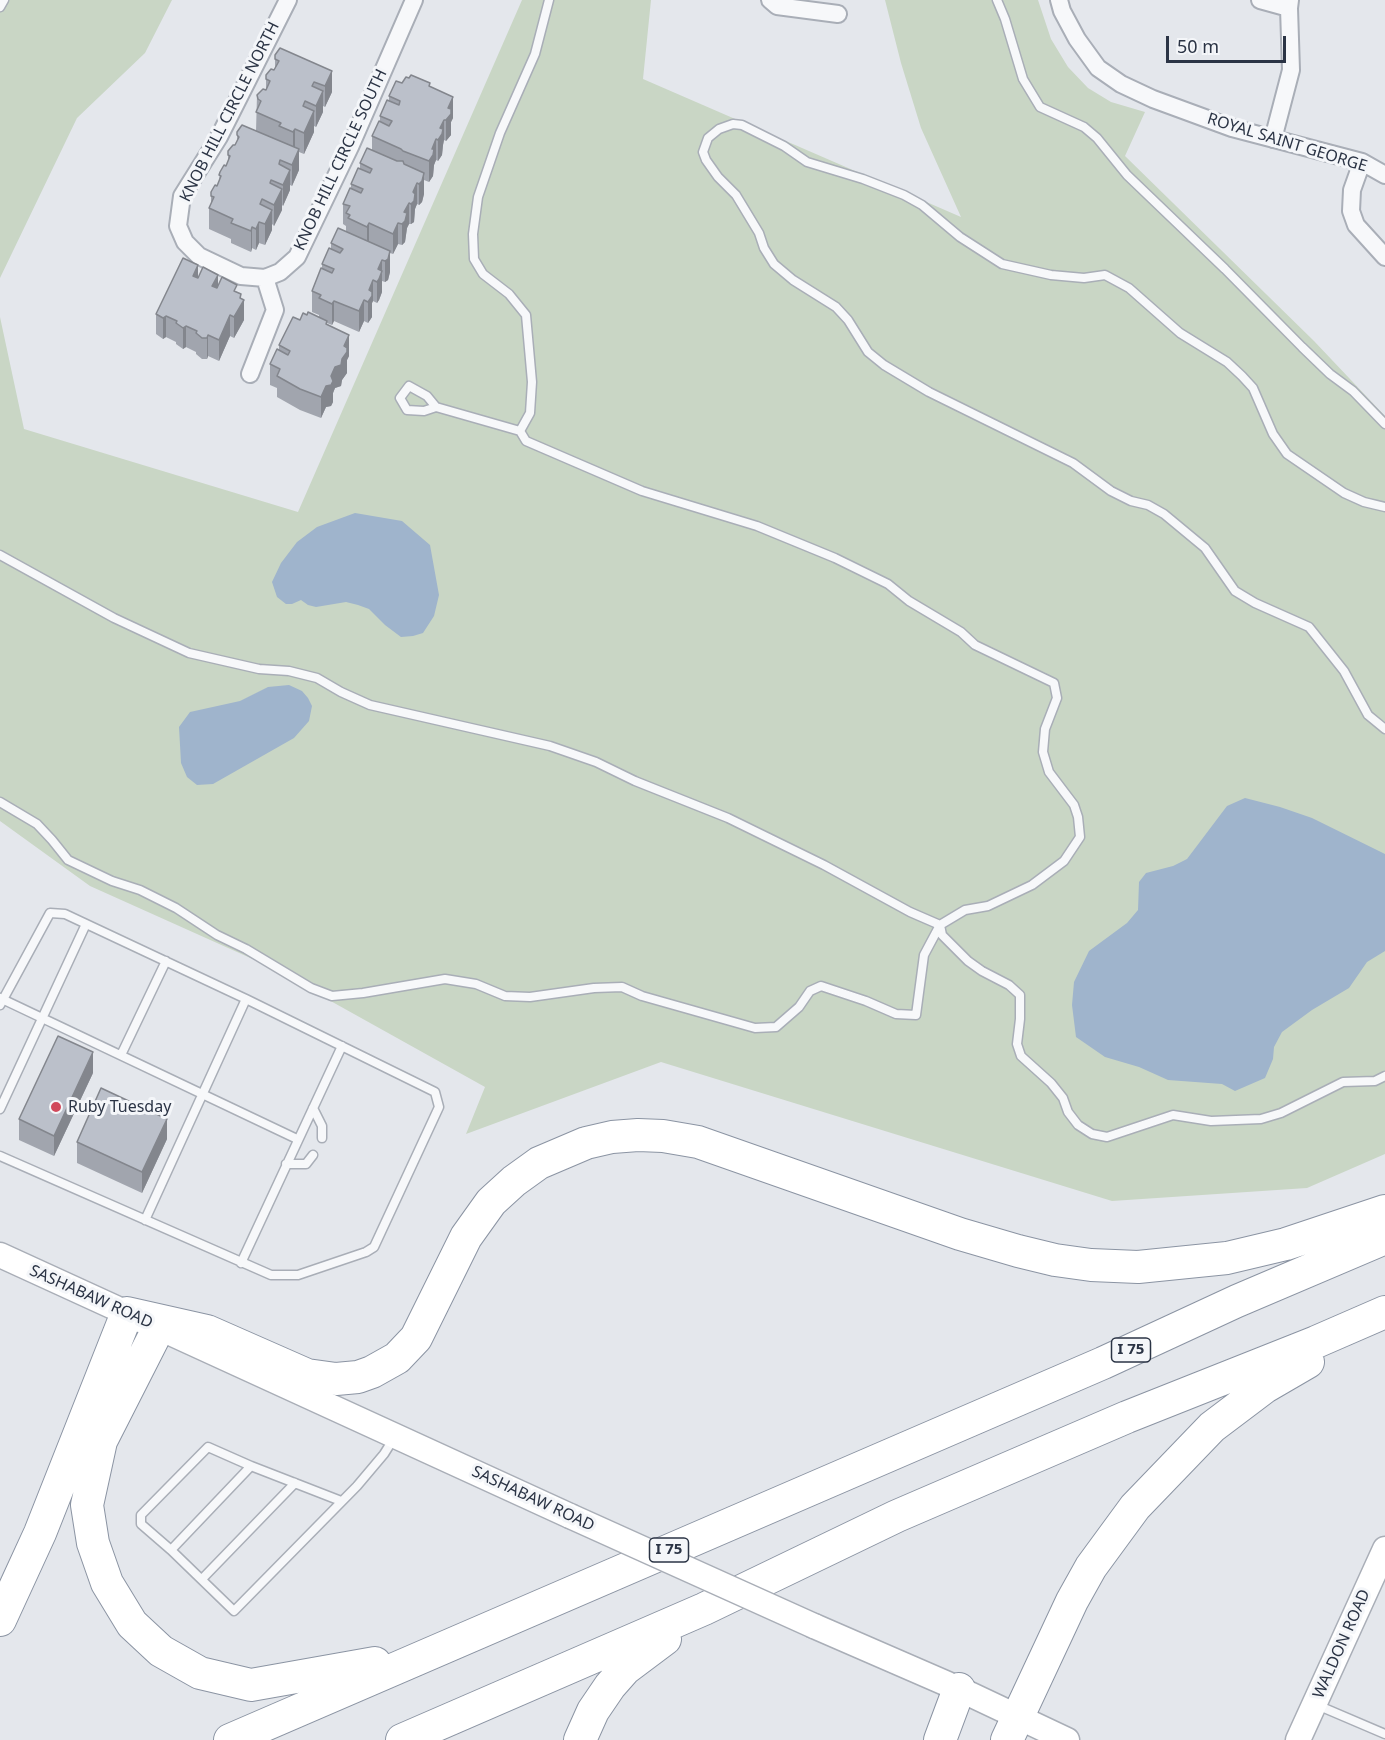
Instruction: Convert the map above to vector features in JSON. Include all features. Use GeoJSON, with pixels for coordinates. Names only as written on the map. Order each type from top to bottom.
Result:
{"type":"FeatureCollection","features":[{"type":"Feature","properties":{"kind":"highway"},"geometry":{"type":"LineString","coordinates":[[0,1620],[40,1533],[127,1312],[207,1330],[307,1375],[336,1379],[358,1377],[372,1372],[397,1358],[416,1338],[471,1228],[491,1203],[506,1187],[539,1163],[586,1143],[627,1136],[663,1136],[698,1142],[960,1234],[1036,1256],[1091,1265],[1138,1267],[1227,1258],[1286,1244],[1385,1211]]}},
{"type":"Feature","properties":{"kind":"highway","name":"I 75"},"geometry":{"type":"LineString","coordinates":[[230,1740],[1103,1363],[1237,1301],[1385,1238]]}},
{"type":"Feature","properties":{"kind":"highway"},"geometry":{"type":"LineString","coordinates":[[402,1740],[704,1610],[897,1516],[1128,1417],[1385,1312]]}},
{"type":"Feature","properties":{"kind":"highway"},"geometry":{"type":"LineString","coordinates":[[1012,1728],[1072,1601],[1091,1567],[1114,1534],[1154,1486],[1212,1427],[1265,1387],[1385,1320]]}},
{"type":"Feature","properties":{"kind":"highway"},"geometry":{"type":"LineString","coordinates":[[159,1327],[101,1441],[87,1505],[93,1543],[106,1583],[132,1624],[160,1650],[200,1673],[250,1684],[353,1668],[396,1658],[423,1647],[460,1640]]}},
{"type":"Feature","properties":{"kind":"highway"},"geometry":{"type":"LineString","coordinates":[[580,1740],[593,1711],[610,1686],[625,1670],[704,1610]]}},
{"type":"Feature","properties":{"kind":"highway"},"geometry":{"type":"LineString","coordinates":[[940,1740],[959,1689]]}},
{"type":"Feature","properties":{"kind":"main road","name":"SASHABAW ROAD"},"geometry":{"type":"LineString","coordinates":[[0,1255],[570,1516],[959,1689],[1012,1728],[1067,1740]]}},
{"type":"Feature","properties":{"kind":"main road","name":"WALDON ROAD"},"geometry":{"type":"LineString","coordinates":[[1298,1740],[1385,1549]]}},
{"type":"Feature","properties":{"kind":"street","name":"KNOB HILL CIRCLE NORTH"},"geometry":{"type":"LineString","coordinates":[[265,278],[241,276],[199,256],[185,242],[178,226],[182,196],[219,137],[288,0]]}},
{"type":"Feature","properties":{"kind":"street","name":"KNOB HILL CIRCLE SOUTH"},"geometry":{"type":"LineString","coordinates":[[265,278],[280,272],[297,257],[345,157],[414,0]]}},
{"type":"Feature","properties":{"kind":"street"},"geometry":{"type":"LineString","coordinates":[[770,0],[777,6],[838,14]]}},
{"type":"Feature","properties":{"kind":"street","name":"ROYAL SAINT GEORGE"},"geometry":{"type":"LineString","coordinates":[[1059,0],[1062,11],[1077,39],[1098,68],[1121,84],[1232,128],[1362,162],[1385,175]]}},
{"type":"Feature","properties":{"kind":"street"},"geometry":{"type":"LineString","coordinates":[[1260,0],[1289,4],[1291,70],[1273,139]]}},
{"type":"Feature","properties":{"kind":"street"},"geometry":{"type":"LineString","coordinates":[[1362,162],[1352,190],[1351,211],[1356,225],[1385,257]]}},
{"type":"Feature","properties":{"kind":"street"},"geometry":{"type":"LineString","coordinates":[[250,374],[275,310],[265,278]]}},
{"type":"Feature","properties":{"kind":"lane"},"geometry":{"type":"LineString","coordinates":[[0,7],[4,0]]}},
{"type":"Feature","properties":{"kind":"lane"},"geometry":{"type":"LineString","coordinates":[[520,431],[530,413],[532,382],[526,315],[509,294],[483,274],[474,259],[472,234],[478,197],[500,133],[535,54],[549,0]]}},
{"type":"Feature","properties":{"kind":"lane"},"geometry":{"type":"LineString","coordinates":[[997,0],[1023,79],[1040,106],[1084,127],[1097,138],[1127,176],[1225,269],[1330,374],[1353,391],[1385,424]]}},
{"type":"Feature","properties":{"kind":"lane"},"geometry":{"type":"LineString","coordinates":[[1385,507],[1364,502],[1344,493],[1287,454],[1273,434],[1253,388],[1242,376],[1227,362],[1180,333],[1129,288],[1113,279],[1105,275],[1084,278],[1051,275],[1002,264],[960,237],[922,205],[904,195],[863,179],[807,162],[742,124],[733,124],[719,129],[708,138],[703,152],[706,160],[718,177],[736,195],[759,232],[764,248],[774,264],[793,280],[836,307],[848,320],[868,352],[884,365],[929,392],[1073,463],[1111,491],[1131,501],[1148,505],[1164,514],[1205,548],[1235,591],[1255,603],[1309,627],[1344,671],[1368,715],[1385,729]]}},
{"type":"Feature","properties":{"kind":"lane"},"geometry":{"type":"LineString","coordinates":[[0,802],[37,824],[68,860],[112,881],[140,890],[176,908],[217,935],[246,949],[310,988],[332,996],[445,979],[476,984],[505,996],[530,997],[621,987],[642,996],[755,1028],[776,1027],[799,1007],[810,991],[821,986],[896,1014],[915,1015],[920,997],[924,956],[940,925],[965,910],[988,906],[1032,885],[1064,861],[1080,837],[1074,805],[1049,772],[1043,752],[1045,729],[1057,698],[1054,683],[975,645],[961,632],[909,601],[888,584],[835,558],[757,526],[642,491],[526,441],[520,431],[436,407]]}},
{"type":"Feature","properties":{"kind":"lane"},"geometry":{"type":"LineString","coordinates":[[0,555],[114,618],[189,653],[259,669],[317,678],[370,705],[540,744],[596,762],[728,818],[824,865],[910,912],[940,925]]}},
{"type":"Feature","properties":{"kind":"lane"},"geometry":{"type":"LineString","coordinates":[[0,1156],[271,1275],[298,1275],[366,1252],[374,1247],[439,1107],[435,1092],[246,999],[65,914],[50,913],[1,1000],[297,1139]]}},
{"type":"Feature","properties":{"kind":"lane"},"geometry":{"type":"LineString","coordinates":[[0,1109],[86,924]]}},
{"type":"Feature","properties":{"kind":"lane"},"geometry":{"type":"LineString","coordinates":[[940,925],[942,935],[968,961],[1009,985],[1020,995],[1017,1044],[1021,1056],[1052,1083],[1078,1125],[1092,1134],[1107,1137],[1173,1115],[1211,1121],[1261,1119],[1281,1113],[1342,1082],[1375,1081],[1385,1076]]}},
{"type":"Feature","properties":{"kind":"lane"},"geometry":{"type":"LineString","coordinates":[[121,1055],[166,961]]}},
{"type":"Feature","properties":{"kind":"lane"},"geometry":{"type":"LineString","coordinates":[[145,1220],[246,999]]}},
{"type":"Feature","properties":{"kind":"lane"},"geometry":{"type":"LineString","coordinates":[[241,1263],[342,1046]]}},
{"type":"Feature","properties":{"kind":"lane"},"geometry":{"type":"LineString","coordinates":[[313,1108],[322,1126],[322,1138]]}},
{"type":"Feature","properties":{"kind":"lane"},"geometry":{"type":"LineString","coordinates":[[286,1164],[306,1164],[313,1155]]}},
{"type":"Feature","properties":{"kind":"lane"},"geometry":{"type":"LineString","coordinates":[[341,1501],[208,1447],[141,1515],[141,1524],[234,1611],[373,1469],[396,1435]]}},
{"type":"Feature","properties":{"kind":"lane"},"geometry":{"type":"LineString","coordinates":[[171,1550],[251,1466]]}},
{"type":"Feature","properties":{"kind":"lane"},"geometry":{"type":"LineString","coordinates":[[202,1580],[295,1483]]}},
{"type":"Feature","properties":{"kind":"lane"},"geometry":{"type":"LineString","coordinates":[[1315,1704],[1385,1734]]}},
{"type":"Feature","properties":{"kind":"green space"},"geometry":{"type":"Polygon","coordinates":[[[0,0],[172,0],[145,53],[77,118],[0,278],[0,0]]]}},
{"type":"Feature","properties":{"kind":"green space"},"geometry":{"type":"Polygon","coordinates":[[[522,0],[651,0],[643,79],[961,217],[921,128],[885,0],[1038,0],[1051,39],[1068,67],[1088,88],[1111,102],[1145,112],[1125,156],[1314,341],[1385,416],[1385,1154],[1307,1188],[1112,1201],[661,1062],[466,1134],[485,1087],[266,965],[90,886],[0,821],[0,317],[24,429],[298,512],[522,0]]]}},
{"type":"Feature","properties":{"kind":"water"},"geometry":{"type":"Polygon","coordinates":[[[355,513],[402,521],[430,545],[439,595],[434,616],[423,633],[401,637],[369,609],[346,602],[316,607],[301,600],[286,604],[277,597],[272,582],[281,563],[297,542],[317,527],[355,513]]]}},
{"type":"Feature","properties":{"kind":"water"},"geometry":{"type":"Polygon","coordinates":[[[289,685],[302,691],[312,706],[309,721],[294,738],[213,784],[197,785],[187,777],[181,763],[179,727],[190,712],[240,701],[268,687],[289,685]]]}},
{"type":"Feature","properties":{"kind":"water"},"geometry":{"type":"Polygon","coordinates":[[[1245,798],[1312,818],[1385,854],[1385,951],[1367,962],[1349,988],[1312,1010],[1282,1032],[1274,1047],[1273,1059],[1265,1078],[1235,1091],[1222,1084],[1168,1080],[1139,1067],[1105,1057],[1076,1037],[1072,1005],[1074,982],[1089,951],[1127,923],[1138,910],[1139,882],[1146,873],[1173,866],[1187,859],[1227,806],[1245,798]]]}},
{"type":"Feature","properties":{"kind":"building"},"geometry":{"type":"Polygon","coordinates":[[[280,48],[332,71],[325,86],[314,82],[312,86],[323,91],[316,106],[305,101],[303,106],[314,111],[304,133],[295,129],[293,132],[279,126],[281,123],[256,112],[261,101],[257,95],[263,89],[266,90],[270,81],[266,79],[266,75],[271,69],[274,70],[279,61],[275,59],[275,55],[280,48]]]}},
{"type":"Feature","properties":{"kind":"building"},"geometry":{"type":"Polygon","coordinates":[[[411,75],[453,97],[448,108],[451,109],[451,114],[440,128],[443,129],[442,134],[438,140],[436,139],[432,149],[434,149],[433,155],[429,161],[372,136],[379,121],[389,126],[392,121],[380,116],[387,100],[399,105],[400,101],[389,96],[396,81],[402,83],[406,77],[409,78],[411,75]]]}},
{"type":"Feature","properties":{"kind":"building"},"geometry":{"type":"Polygon","coordinates":[[[242,125],[299,149],[292,165],[280,160],[279,164],[290,170],[283,185],[271,180],[270,183],[282,189],[274,205],[262,199],[260,204],[272,210],[265,224],[259,222],[256,229],[252,227],[251,231],[231,223],[233,219],[209,208],[214,197],[211,196],[211,192],[215,185],[217,186],[221,176],[220,172],[224,165],[226,166],[230,156],[228,151],[235,145],[239,137],[237,132],[242,125]]]}},
{"type":"Feature","properties":{"kind":"building"},"geometry":{"type":"Polygon","coordinates":[[[367,148],[397,161],[403,161],[404,164],[424,173],[422,181],[417,183],[413,192],[414,201],[409,203],[404,212],[407,213],[405,221],[402,224],[398,223],[393,234],[369,223],[367,227],[348,218],[350,215],[346,213],[350,206],[343,204],[350,188],[361,193],[363,189],[351,184],[358,168],[370,173],[372,169],[360,163],[367,148]]]}},
{"type":"Feature","properties":{"kind":"building"},"geometry":{"type":"Polygon","coordinates":[[[338,228],[390,251],[388,259],[382,260],[378,269],[382,271],[379,279],[377,282],[373,280],[369,290],[372,296],[368,302],[364,300],[359,311],[334,301],[332,304],[319,298],[321,295],[312,291],[321,268],[332,273],[334,269],[322,264],[329,248],[340,253],[343,249],[331,243],[338,228]]]}},
{"type":"Feature","properties":{"kind":"building"},"geometry":{"type":"Polygon","coordinates":[[[183,258],[198,265],[193,276],[198,278],[203,267],[218,275],[212,286],[217,288],[222,277],[237,285],[234,291],[241,294],[240,298],[244,300],[234,317],[230,315],[219,340],[208,335],[207,338],[202,338],[196,333],[197,331],[186,326],[183,328],[176,323],[177,321],[156,314],[183,258]]]}},
{"type":"Feature","properties":{"kind":"building"},"geometry":{"type":"Polygon","coordinates":[[[308,312],[349,335],[344,346],[347,352],[341,365],[335,367],[331,376],[333,381],[331,385],[326,386],[321,397],[300,389],[277,376],[280,369],[270,364],[277,349],[288,355],[290,351],[279,345],[293,317],[300,320],[303,313],[307,315],[308,312]]]}},
{"type":"Feature","properties":{"kind":"building","name":"Ruby Tuesday"},"geometry":{"type":"Polygon","coordinates":[[[58,1036],[93,1052],[54,1136],[19,1119],[58,1036]]]}},
{"type":"Feature","properties":{"kind":"building"},"geometry":{"type":"Polygon","coordinates":[[[101,1088],[167,1119],[142,1172],[77,1142],[101,1088]]]}},
{"type":"Feature","properties":{"kind":"place","name":"Ruby Tuesday"},"geometry":{"type":"Point","coordinates":[56,1107]}}]}
